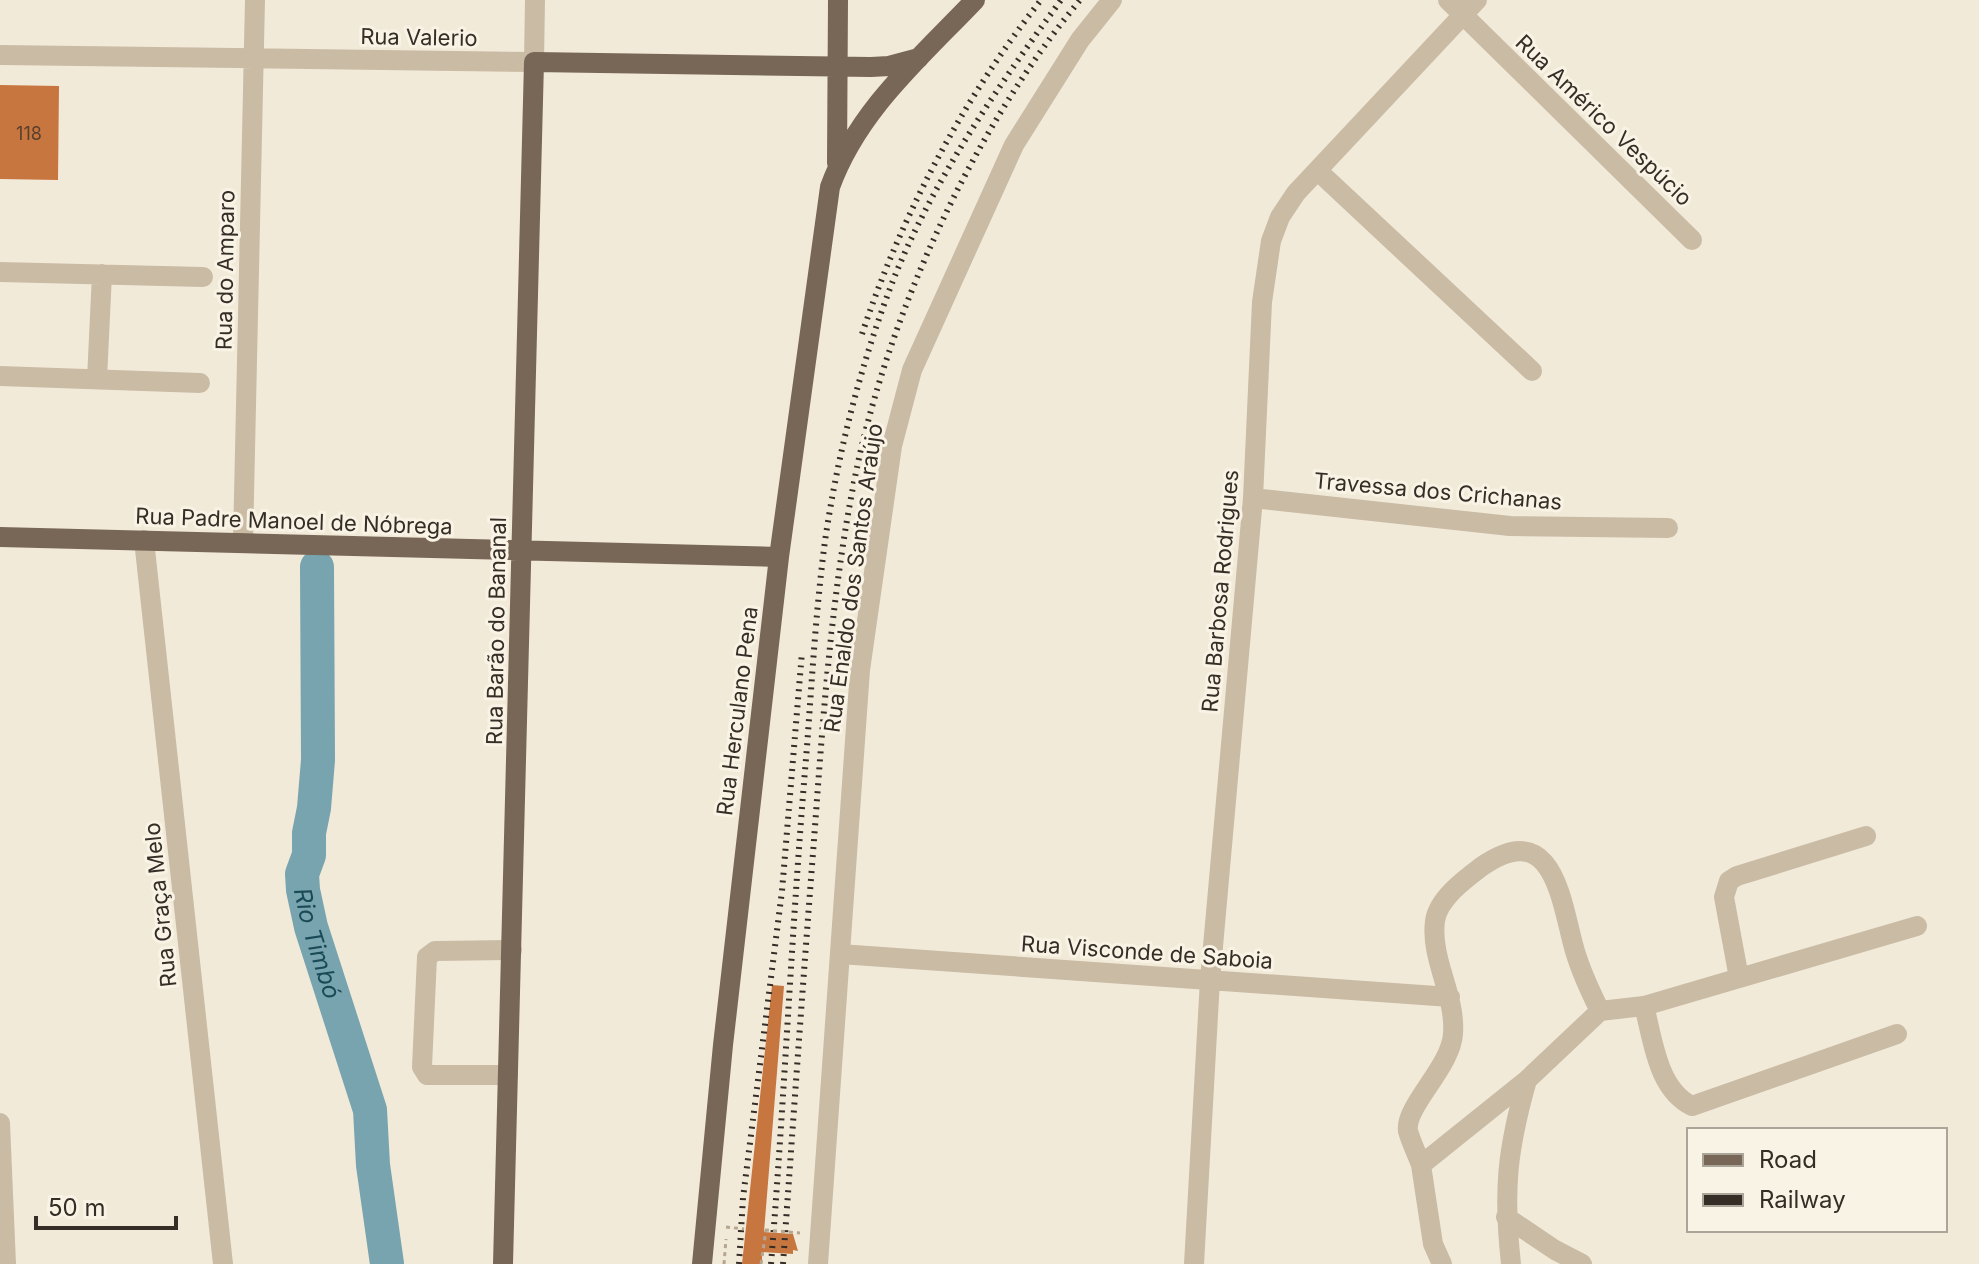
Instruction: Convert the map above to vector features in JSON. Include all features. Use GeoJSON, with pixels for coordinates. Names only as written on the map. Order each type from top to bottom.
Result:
{"type":"FeatureCollection","features":[{"type":"Feature","properties":{"kind":"main road"},"geometry":{"type":"LineString","coordinates":[[837,167],[838,0]]}},
{"type":"Feature","properties":{"kind":"main road"},"geometry":{"type":"LineString","coordinates":[[837,167],[878,101],[975,0]]}},
{"type":"Feature","properties":{"kind":"main road","name":"Rua Valerio"},"geometry":{"type":"LineString","coordinates":[[534,62],[889,66],[919,58]]}},
{"type":"Feature","properties":{"kind":"main road","name":"Rua Barão do Bananal"},"geometry":{"type":"LineString","coordinates":[[503,1264],[534,62]]}},
{"type":"Feature","properties":{"kind":"main road","name":"Rua Herculano Pena"},"geometry":{"type":"LineString","coordinates":[[702,1264],[723,1045],[779,557],[825,209],[837,167]]}},
{"type":"Feature","properties":{"kind":"main road","name":"Rua Padre Manoel de Nóbrega"},"geometry":{"type":"LineString","coordinates":[[0,537],[779,557]]}},
{"type":"Feature","properties":{"kind":"street","name":"Rua do Amparo"},"geometry":{"type":"LineString","coordinates":[[243,541],[255,0]]}},
{"type":"Feature","properties":{"kind":"street","name":"Rua Barão do Bananal"},"geometry":{"type":"LineString","coordinates":[[534,62],[535,0]]}},
{"type":"Feature","properties":{"kind":"street","name":"Rua Enaldo dos Santos Araújo"},"geometry":{"type":"LineString","coordinates":[[818,1264],[860,670],[892,446],[903,399],[933,320],[1014,145],[1080,40],[1112,0]]}},
{"type":"Feature","properties":{"kind":"street","name":"Rua Américo Vespúcio"},"geometry":{"type":"LineString","coordinates":[[1448,0],[1470,7],[1692,240]]}},
{"type":"Feature","properties":{"kind":"street","name":"Rua Barbosa Rodrigues"},"geometry":{"type":"LineString","coordinates":[[1194,1264],[1210,980],[1253,498],[1262,302],[1271,241],[1280,217],[1318,171],[1470,7]]}},
{"type":"Feature","properties":{"kind":"street","name":"Rua Valerio"},"geometry":{"type":"LineString","coordinates":[[0,55],[534,62]]}},
{"type":"Feature","properties":{"kind":"street"},"geometry":{"type":"LineString","coordinates":[[1318,171],[1532,371]]}},
{"type":"Feature","properties":{"kind":"street"},"geometry":{"type":"LineString","coordinates":[[0,272],[203,277]]}},
{"type":"Feature","properties":{"kind":"street"},"geometry":{"type":"LineString","coordinates":[[97,379],[102,274]]}},
{"type":"Feature","properties":{"kind":"street"},"geometry":{"type":"LineString","coordinates":[[0,376],[200,383]]}},
{"type":"Feature","properties":{"kind":"street","name":"Travessa dos Crichanas"},"geometry":{"type":"LineString","coordinates":[[1253,498],[1510,526],[1668,528]]}},
{"type":"Feature","properties":{"kind":"street","name":"Rua Graça Melo"},"geometry":{"type":"LineString","coordinates":[[144,540],[223,1264]]}},
{"type":"Feature","properties":{"kind":"street"},"geometry":{"type":"LineString","coordinates":[[1739,978],[1724,897],[1729,881],[1866,836]]}},
{"type":"Feature","properties":{"kind":"street"},"geometry":{"type":"LineString","coordinates":[[1442,1264],[1433,1244],[1421,1165],[1408,1129],[1409,1118],[1444,1065],[1453,1039],[1450,997],[1434,931],[1435,916],[1442,903],[1471,875],[1500,854],[1523,850],[1537,857],[1552,872],[1564,902],[1573,946],[1584,978],[1600,1011]]}},
{"type":"Feature","properties":{"kind":"street"},"geometry":{"type":"LineString","coordinates":[[1421,1165],[1527,1080],[1600,1011],[1644,1006],[1917,926]]}},
{"type":"Feature","properties":{"kind":"street"},"geometry":{"type":"LineString","coordinates":[[508,1075],[427,1075],[422,1067],[427,957],[435,951],[512,950]]}},
{"type":"Feature","properties":{"kind":"street","name":"Rua Visconde de Saboia"},"geometry":{"type":"LineString","coordinates":[[840,954],[1450,997]]}},
{"type":"Feature","properties":{"kind":"street"},"geometry":{"type":"LineString","coordinates":[[1644,1006],[1669,1088],[1679,1099],[1692,1106],[1897,1034]]}},
{"type":"Feature","properties":{"kind":"street"},"geometry":{"type":"LineString","coordinates":[[1511,1264],[1506,1217],[1508,1159],[1527,1080]]}},
{"type":"Feature","properties":{"kind":"street"},"geometry":{"type":"LineString","coordinates":[[0,1123],[6,1264]]}},
{"type":"Feature","properties":{"kind":"street"},"geometry":{"type":"LineString","coordinates":[[1506,1217],[1582,1264]]}},
{"type":"Feature","properties":{"kind":"path"},"geometry":{"type":"LineString","coordinates":[[724,1264],[726,1227],[744,1229]]}},
{"type":"Feature","properties":{"kind":"path"},"geometry":{"type":"LineString","coordinates":[[761,1264],[766,1230],[800,1233]]}},
{"type":"Feature","properties":{"kind":"building"},"geometry":{"type":"Polygon","coordinates":[[[0,85],[59,86],[58,180],[0,179],[0,85]]]}},
{"type":"Feature","properties":{"kind":"building"},"geometry":{"type":"Polygon","coordinates":[[[772,985],[784,986],[764,1232],[793,1234],[798,1251],[793,1250],[793,1254],[762,1252],[762,1264],[742,1264],[772,985]]]}},
{"type":"Feature","properties":{"kind":"waterway","name":"Rio Timbó"},"geometry":{"type":"LineString","coordinates":[[317,567],[318,760],[309,855],[302,874],[303,890],[311,927],[370,1110],[373,1165],[387,1264]]}},
{"type":"Feature","properties":{"kind":"railway"},"geometry":{"type":"LineString","coordinates":[[862,334],[896,245],[937,159],[986,77],[1041,0]]}},
{"type":"Feature","properties":{"kind":"railway"},"geometry":{"type":"LineString","coordinates":[[771,1264],[817,618],[825,541],[844,441],[871,342],[894,278],[928,204],[969,134],[1061,0]]}},
{"type":"Feature","properties":{"kind":"railway"},"geometry":{"type":"LineString","coordinates":[[783,1264],[825,703],[834,612],[855,477],[889,352],[940,225],[1005,106],[1080,0]]}},
{"type":"Feature","properties":{"kind":"railway"},"geometry":{"type":"LineString","coordinates":[[739,1264],[743,1198],[782,891],[802,652]]}}]}
